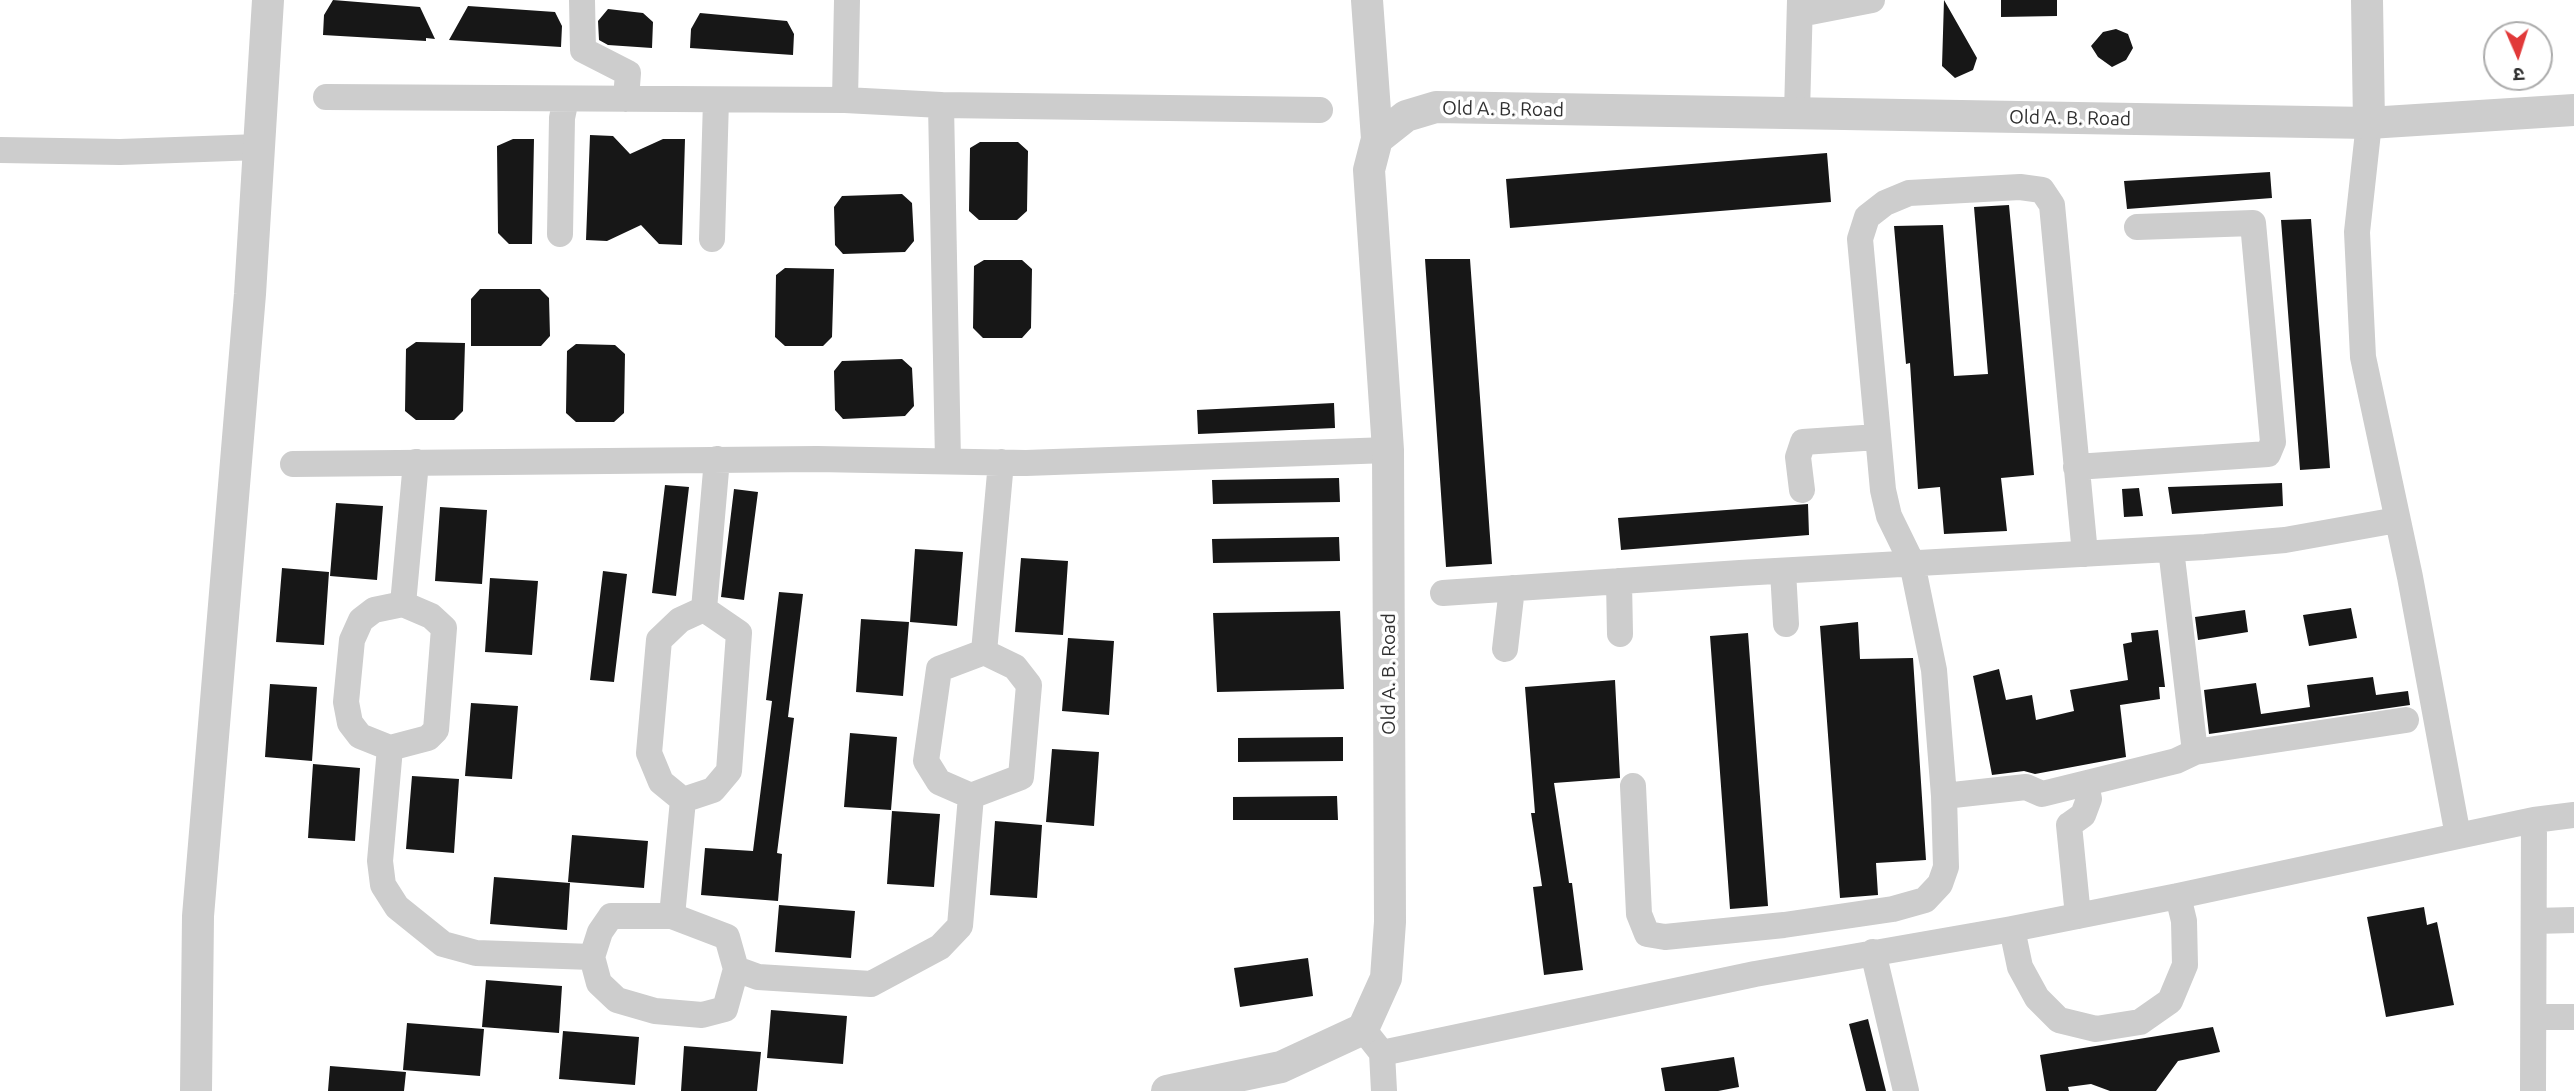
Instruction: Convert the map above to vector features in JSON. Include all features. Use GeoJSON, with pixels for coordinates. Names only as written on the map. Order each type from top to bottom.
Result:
{"type":"FeatureCollection","features":[{"type":"Feature","properties":{"kind":"street"},"geometry":{"type":"LineString","coordinates":[[195,1091],[198,916],[249,307],[268,0]]}},
{"type":"Feature","properties":{"kind":"street"},"geometry":{"type":"LineString","coordinates":[[582,0],[583,50],[628,73],[626,99]]}},
{"type":"Feature","properties":{"kind":"street"},"geometry":{"type":"LineString","coordinates":[[845,100],[847,0]]}},
{"type":"Feature","properties":{"kind":"street"},"geometry":{"type":"LineString","coordinates":[[1367,0],[1377,139]]}},
{"type":"Feature","properties":{"kind":"street"},"geometry":{"type":"LineString","coordinates":[[1797,113],[1800,7],[1872,0]]}},
{"type":"Feature","properties":{"kind":"street"},"geometry":{"type":"LineString","coordinates":[[2367,8],[2357,232],[2363,357],[2458,836]]}},
{"type":"Feature","properties":{"kind":"street"},"geometry":{"type":"LineString","coordinates":[[327,97],[845,100],[941,105],[1320,110]]}},
{"type":"Feature","properties":{"kind":"street"},"geometry":{"type":"LineString","coordinates":[[560,234],[562,118],[566,99]]}},
{"type":"Feature","properties":{"kind":"street"},"geometry":{"type":"LineString","coordinates":[[712,239],[716,100]]}},
{"type":"Feature","properties":{"kind":"street"},"geometry":{"type":"LineString","coordinates":[[941,105],[948,461]]}},
{"type":"Feature","properties":{"kind":"street","name":"Old A. B. Road"},"geometry":{"type":"LineString","coordinates":[[1373,1041],[1386,978],[1390,922],[1388,450],[1369,170],[1377,139],[1406,116],[1436,107],[2360,123],[2574,110]]}},
{"type":"Feature","properties":{"kind":"street"},"geometry":{"type":"LineString","coordinates":[[0,150],[120,152],[259,147]]}},
{"type":"Feature","properties":{"kind":"street"},"geometry":{"type":"LineString","coordinates":[[1633,786],[1639,914],[1647,934],[1665,937],[1784,925],[1893,909],[1925,900],[1940,884],[1946,867],[1944,796],[1934,670],[1912,563],[1889,516],[1878,437],[1860,239],[1867,217],[1885,203],[1909,193],[2020,187],[2042,190],[2053,205],[2084,554]]}},
{"type":"Feature","properties":{"kind":"street"},"geometry":{"type":"LineString","coordinates":[[2077,467],[2268,454],[2273,442],[2253,223],[2137,227]]}},
{"type":"Feature","properties":{"kind":"street"},"geometry":{"type":"LineString","coordinates":[[1802,490],[1798,457],[1803,442],[1878,437]]}},
{"type":"Feature","properties":{"kind":"street"},"geometry":{"type":"LineString","coordinates":[[293,464],[718,459],[1001,462],[1388,450]]}},
{"type":"Feature","properties":{"kind":"street"},"geometry":{"type":"LineString","coordinates":[[704,609],[718,459]]}},
{"type":"Feature","properties":{"kind":"street"},"geometry":{"type":"LineString","coordinates":[[403,604],[416,462]]}},
{"type":"Feature","properties":{"kind":"street"},"geometry":{"type":"LineString","coordinates":[[984,652],[1001,462]]}},
{"type":"Feature","properties":{"kind":"street"},"geometry":{"type":"LineString","coordinates":[[1443,593],[1783,570],[2171,550],[2285,540],[2397,520]]}},
{"type":"Feature","properties":{"kind":"street"},"geometry":{"type":"LineString","coordinates":[[2171,550],[2195,752]]}},
{"type":"Feature","properties":{"kind":"street"},"geometry":{"type":"LineString","coordinates":[[1783,570],[1786,624]]}},
{"type":"Feature","properties":{"kind":"street"},"geometry":{"type":"LineString","coordinates":[[1619,581],[1620,634]]}},
{"type":"Feature","properties":{"kind":"street"},"geometry":{"type":"LineString","coordinates":[[1505,649],[1512,588]]}},
{"type":"Feature","properties":{"kind":"street"},"geometry":{"type":"LineString","coordinates":[[403,604],[431,616],[444,628],[436,730],[428,738],[390,748],[360,736],[350,723],[346,702],[352,640],[361,620],[374,610],[403,604]]}},
{"type":"Feature","properties":{"kind":"street"},"geometry":{"type":"LineString","coordinates":[[683,800],[713,790],[729,771],[739,633],[704,609]]}},
{"type":"Feature","properties":{"kind":"street"},"geometry":{"type":"LineString","coordinates":[[683,800],[661,782],[649,753],[659,640],[680,620],[704,609]]}},
{"type":"Feature","properties":{"kind":"street"},"geometry":{"type":"LineString","coordinates":[[984,652],[1015,667],[1029,685],[1021,777],[971,796],[939,782],[926,761],[939,669],[984,652]]}},
{"type":"Feature","properties":{"kind":"street"},"geometry":{"type":"LineString","coordinates":[[1944,796],[2026,787],[2042,794],[2176,761],[2195,752],[2406,720]]}},
{"type":"Feature","properties":{"kind":"street"},"geometry":{"type":"LineString","coordinates":[[390,748],[380,862],[383,885],[397,907],[443,944],[477,953],[592,957]]}},
{"type":"Feature","properties":{"kind":"street"},"geometry":{"type":"LineString","coordinates":[[2069,825],[2083,815],[2089,799],[2086,784]]}},
{"type":"Feature","properties":{"kind":"street"},"geometry":{"type":"LineString","coordinates":[[2042,794],[2046,808],[2056,821],[2069,825]]}},
{"type":"Feature","properties":{"kind":"street"},"geometry":{"type":"LineString","coordinates":[[736,969],[758,977],[871,984],[940,947],[960,926],[971,796]]}},
{"type":"Feature","properties":{"kind":"street"},"geometry":{"type":"LineString","coordinates":[[672,916],[683,800]]}},
{"type":"Feature","properties":{"kind":"street"},"geometry":{"type":"LineString","coordinates":[[1167,1091],[1281,1067],[1373,1041],[2012,929],[2534,820],[2574,815]]}},
{"type":"Feature","properties":{"kind":"street"},"geometry":{"type":"LineString","coordinates":[[2533,1091],[2534,820]]}},
{"type":"Feature","properties":{"kind":"street"},"geometry":{"type":"LineString","coordinates":[[2069,825],[2078,916]]}},
{"type":"Feature","properties":{"kind":"street"},"geometry":{"type":"LineString","coordinates":[[2012,929],[2020,967],[2037,998],[2059,1020],[2096,1029],[2140,1022],[2170,1001],[2185,965],[2184,921],[2178,896]]}},
{"type":"Feature","properties":{"kind":"street"},"geometry":{"type":"LineString","coordinates":[[611,916],[672,916],[727,937],[736,969],[725,1009],[702,1016],[655,1011],[617,1000],[599,983],[592,957],[600,932],[611,916]]}},
{"type":"Feature","properties":{"kind":"street"},"geometry":{"type":"LineString","coordinates":[[2534,920],[2574,920]]}},
{"type":"Feature","properties":{"kind":"street"},"geometry":{"type":"LineString","coordinates":[[1873,952],[1906,1091]]}},
{"type":"Feature","properties":{"kind":"street"},"geometry":{"type":"LineString","coordinates":[[2534,1017],[2574,1017]]}},
{"type":"Feature","properties":{"kind":"street"},"geometry":{"type":"LineString","coordinates":[[1373,1041],[1384,1091]]}},
{"type":"Feature","properties":{"kind":"building"},"geometry":{"type":"Polygon","coordinates":[[[333,0],[420,7],[435,39],[426,38],[426,41],[323,35],[324,15],[333,0]]]}},
{"type":"Feature","properties":{"kind":"building"},"geometry":{"type":"Polygon","coordinates":[[[1944,0],[1977,58],[1973,70],[1955,78],[1942,66],[1944,0]]]}},
{"type":"Feature","properties":{"kind":"building"},"geometry":{"type":"Polygon","coordinates":[[[2001,0],[2057,0],[2057,16],[2001,17],[2001,0]]]}},
{"type":"Feature","properties":{"kind":"building"},"geometry":{"type":"Polygon","coordinates":[[[468,6],[555,12],[562,26],[561,47],[449,40],[468,6]]]}},
{"type":"Feature","properties":{"kind":"building"},"geometry":{"type":"Polygon","coordinates":[[[608,9],[643,13],[653,22],[652,48],[608,45],[599,40],[598,21],[608,9]]]}},
{"type":"Feature","properties":{"kind":"building"},"geometry":{"type":"Polygon","coordinates":[[[700,13],[787,21],[794,34],[793,55],[690,48],[691,29],[700,13]]]}},
{"type":"Feature","properties":{"kind":"building"},"geometry":{"type":"Polygon","coordinates":[[[2116,29],[2128,34],[2133,48],[2126,60],[2112,67],[2098,57],[2091,46],[2103,32],[2116,29]]]}},
{"type":"Feature","properties":{"kind":"building"},"geometry":{"type":"Polygon","coordinates":[[[590,135],[613,136],[630,154],[663,139],[685,139],[682,245],[659,244],[641,225],[607,241],[586,240],[590,135]]]}},
{"type":"Feature","properties":{"kind":"building"},"geometry":{"type":"Polygon","coordinates":[[[513,139],[534,139],[532,244],[509,244],[498,233],[497,146],[513,139]]]}},
{"type":"Feature","properties":{"kind":"building"},"geometry":{"type":"Polygon","coordinates":[[[980,142],[1018,142],[1028,151],[1027,211],[1017,220],[979,220],[969,211],[970,148],[980,142]]]}},
{"type":"Feature","properties":{"kind":"building"},"geometry":{"type":"Polygon","coordinates":[[[1827,153],[1831,202],[1510,228],[1506,179],[1827,153]]]}},
{"type":"Feature","properties":{"kind":"building"},"geometry":{"type":"Polygon","coordinates":[[[2270,172],[2272,198],[2127,209],[2124,181],[2270,172]]]}},
{"type":"Feature","properties":{"kind":"building"},"geometry":{"type":"Polygon","coordinates":[[[902,194],[912,203],[914,241],[905,252],[843,254],[835,245],[834,207],[842,196],[902,194]]]}},
{"type":"Feature","properties":{"kind":"building"},"geometry":{"type":"Polygon","coordinates":[[[2009,205],[2034,475],[2001,478],[2007,531],[1944,534],[1940,487],[1918,489],[1910,363],[1906,364],[1894,226],[1943,225],[1954,376],[1988,374],[1974,207],[2009,205]]]}},
{"type":"Feature","properties":{"kind":"building"},"geometry":{"type":"Polygon","coordinates":[[[2311,219],[2330,468],[2300,470],[2281,220],[2311,219]]]}},
{"type":"Feature","properties":{"kind":"building"},"geometry":{"type":"Polygon","coordinates":[[[1425,259],[1470,259],[1492,564],[1446,567],[1425,259]]]}},
{"type":"Feature","properties":{"kind":"building"},"geometry":{"type":"Polygon","coordinates":[[[984,260],[1022,260],[1032,269],[1031,328],[1022,338],[983,338],[973,328],[974,266],[984,260]]]}},
{"type":"Feature","properties":{"kind":"building"},"geometry":{"type":"Polygon","coordinates":[[[785,268],[834,269],[832,337],[823,346],[785,346],[775,337],[776,275],[785,268]]]}},
{"type":"Feature","properties":{"kind":"building"},"geometry":{"type":"Polygon","coordinates":[[[480,289],[540,289],[549,298],[550,336],[541,346],[471,346],[471,299],[480,289]]]}},
{"type":"Feature","properties":{"kind":"building"},"geometry":{"type":"Polygon","coordinates":[[[416,342],[465,343],[463,411],[454,420],[416,420],[405,411],[406,349],[416,342]]]}},
{"type":"Feature","properties":{"kind":"building"},"geometry":{"type":"Polygon","coordinates":[[[576,344],[615,345],[625,354],[624,413],[614,422],[576,422],[566,413],[567,351],[576,344]]]}},
{"type":"Feature","properties":{"kind":"building"},"geometry":{"type":"Polygon","coordinates":[[[902,359],[912,368],[914,406],[905,416],[843,419],[835,410],[834,371],[842,361],[902,359]]]}},
{"type":"Feature","properties":{"kind":"building"},"geometry":{"type":"Polygon","coordinates":[[[1334,403],[1335,428],[1198,434],[1197,410],[1334,403]]]}},
{"type":"Feature","properties":{"kind":"building"},"geometry":{"type":"Polygon","coordinates":[[[1339,478],[1340,502],[1213,504],[1212,480],[1339,478]]]}},
{"type":"Feature","properties":{"kind":"building"},"geometry":{"type":"Polygon","coordinates":[[[2282,483],[2283,506],[2172,514],[2168,487],[2282,483]]]}},
{"type":"Feature","properties":{"kind":"building"},"geometry":{"type":"Polygon","coordinates":[[[665,485],[689,487],[676,596],[652,593],[665,485]]]}},
{"type":"Feature","properties":{"kind":"building"},"geometry":{"type":"Polygon","coordinates":[[[2139,488],[2143,516],[2124,517],[2122,489],[2139,488]]]}},
{"type":"Feature","properties":{"kind":"building"},"geometry":{"type":"Polygon","coordinates":[[[734,489],[758,492],[744,600],[721,597],[734,489]]]}},
{"type":"Feature","properties":{"kind":"building"},"geometry":{"type":"Polygon","coordinates":[[[336,503],[383,506],[377,580],[330,576],[336,503]]]}},
{"type":"Feature","properties":{"kind":"building"},"geometry":{"type":"Polygon","coordinates":[[[1808,504],[1809,535],[1621,550],[1618,518],[1808,504]]]}},
{"type":"Feature","properties":{"kind":"building"},"geometry":{"type":"Polygon","coordinates":[[[440,507],[487,510],[482,584],[435,581],[440,507]]]}},
{"type":"Feature","properties":{"kind":"building"},"geometry":{"type":"Polygon","coordinates":[[[1339,537],[1340,561],[1213,563],[1212,539],[1339,537]]]}},
{"type":"Feature","properties":{"kind":"building"},"geometry":{"type":"Polygon","coordinates":[[[915,549],[963,552],[957,626],[910,622],[915,549]]]}},
{"type":"Feature","properties":{"kind":"building"},"geometry":{"type":"Polygon","coordinates":[[[1021,558],[1068,561],[1063,635],[1015,632],[1021,558]]]}},
{"type":"Feature","properties":{"kind":"building"},"geometry":{"type":"Polygon","coordinates":[[[282,568],[329,572],[324,645],[276,642],[282,568]]]}},
{"type":"Feature","properties":{"kind":"building"},"geometry":{"type":"Polygon","coordinates":[[[603,571],[627,574],[614,682],[590,680],[603,571]]]}},
{"type":"Feature","properties":{"kind":"building"},"geometry":{"type":"Polygon","coordinates":[[[490,578],[538,581],[532,655],[485,652],[490,578]]]}},
{"type":"Feature","properties":{"kind":"building"},"geometry":{"type":"Polygon","coordinates":[[[779,592],[803,594],[788,717],[794,718],[777,853],[782,854],[778,901],[701,895],[705,848],[753,851],[772,701],[766,700],[779,592]]]}},
{"type":"Feature","properties":{"kind":"building"},"geometry":{"type":"Polygon","coordinates":[[[2351,608],[2357,638],[2309,646],[2303,615],[2351,608]]]}},
{"type":"Feature","properties":{"kind":"building"},"geometry":{"type":"Polygon","coordinates":[[[2245,610],[2248,632],[2198,640],[2195,617],[2245,610]]]}},
{"type":"Feature","properties":{"kind":"building"},"geometry":{"type":"Polygon","coordinates":[[[1340,611],[1344,689],[1217,692],[1213,613],[1340,611]]]}},
{"type":"Feature","properties":{"kind":"building"},"geometry":{"type":"Polygon","coordinates":[[[861,619],[909,622],[903,696],[856,692],[861,619]]]}},
{"type":"Feature","properties":{"kind":"building"},"geometry":{"type":"Polygon","coordinates":[[[1858,622],[1860,659],[1913,658],[1926,860],[1876,863],[1878,895],[1840,898],[1820,626],[1858,622]]]}},
{"type":"Feature","properties":{"kind":"building"},"geometry":{"type":"Polygon","coordinates":[[[2158,630],[2165,687],[2159,687],[2160,699],[2120,705],[2126,757],[2035,774],[2024,771],[1992,775],[1973,676],[1999,669],[2006,700],[2032,695],[2036,720],[2074,711],[2070,690],[2128,680],[2123,644],[2132,642],[2131,633],[2158,630]]]}},
{"type":"Feature","properties":{"kind":"building"},"geometry":{"type":"Polygon","coordinates":[[[1748,633],[1768,906],[1730,909],[1710,636],[1748,633]]]}},
{"type":"Feature","properties":{"kind":"building"},"geometry":{"type":"Polygon","coordinates":[[[1068,638],[1114,641],[1109,715],[1062,711],[1068,638]]]}},
{"type":"Feature","properties":{"kind":"building"},"geometry":{"type":"Polygon","coordinates":[[[2373,677],[2376,695],[2408,691],[2410,705],[2209,734],[2204,690],[2256,683],[2261,714],[2310,707],[2307,685],[2373,677]]]}},
{"type":"Feature","properties":{"kind":"building"},"geometry":{"type":"Polygon","coordinates":[[[1615,680],[1620,778],[1554,783],[1569,883],[1572,883],[1583,970],[1544,975],[1533,887],[1542,886],[1531,813],[1535,813],[1525,687],[1615,680]]]}},
{"type":"Feature","properties":{"kind":"building"},"geometry":{"type":"Polygon","coordinates":[[[270,684],[317,687],[312,761],[265,757],[270,684]]]}},
{"type":"Feature","properties":{"kind":"building"},"geometry":{"type":"Polygon","coordinates":[[[471,703],[518,706],[512,779],[465,776],[471,703]]]}},
{"type":"Feature","properties":{"kind":"building"},"geometry":{"type":"Polygon","coordinates":[[[850,733],[897,737],[891,810],[844,807],[850,733]]]}},
{"type":"Feature","properties":{"kind":"building"},"geometry":{"type":"Polygon","coordinates":[[[1343,737],[1343,761],[1238,762],[1238,738],[1343,737]]]}},
{"type":"Feature","properties":{"kind":"building"},"geometry":{"type":"Polygon","coordinates":[[[1052,749],[1099,752],[1094,826],[1046,822],[1052,749]]]}},
{"type":"Feature","properties":{"kind":"building"},"geometry":{"type":"Polygon","coordinates":[[[313,764],[360,768],[355,841],[308,838],[313,764]]]}},
{"type":"Feature","properties":{"kind":"building"},"geometry":{"type":"Polygon","coordinates":[[[412,776],[459,779],[454,853],[406,849],[412,776]]]}},
{"type":"Feature","properties":{"kind":"building"},"geometry":{"type":"Polygon","coordinates":[[[1337,796],[1338,820],[1233,820],[1233,797],[1337,796]]]}},
{"type":"Feature","properties":{"kind":"building"},"geometry":{"type":"Polygon","coordinates":[[[892,811],[940,814],[934,887],[887,884],[892,811]]]}},
{"type":"Feature","properties":{"kind":"building"},"geometry":{"type":"Polygon","coordinates":[[[995,821],[1042,825],[1037,898],[990,895],[995,821]]]}},
{"type":"Feature","properties":{"kind":"building"},"geometry":{"type":"Polygon","coordinates":[[[572,835],[648,841],[644,888],[568,882],[572,835]]]}},
{"type":"Feature","properties":{"kind":"building"},"geometry":{"type":"Polygon","coordinates":[[[494,877],[570,883],[567,930],[490,924],[494,877]]]}},
{"type":"Feature","properties":{"kind":"building"},"geometry":{"type":"Polygon","coordinates":[[[779,905],[855,911],[851,958],[775,952],[779,905]]]}},
{"type":"Feature","properties":{"kind":"building"},"geometry":{"type":"Polygon","coordinates":[[[2424,907],[2427,925],[2437,922],[2454,1005],[2386,1017],[2367,917],[2424,907]]]}},
{"type":"Feature","properties":{"kind":"building"},"geometry":{"type":"Polygon","coordinates":[[[1308,958],[1313,996],[1240,1007],[1234,968],[1308,958]]]}},
{"type":"Feature","properties":{"kind":"building"},"geometry":{"type":"Polygon","coordinates":[[[486,980],[562,986],[559,1033],[482,1027],[486,980]]]}},
{"type":"Feature","properties":{"kind":"building"},"geometry":{"type":"Polygon","coordinates":[[[771,1010],[847,1016],[843,1064],[767,1058],[771,1010]]]}},
{"type":"Feature","properties":{"kind":"building"},"geometry":{"type":"Polygon","coordinates":[[[1868,1019],[1886,1091],[1866,1091],[1849,1024],[1868,1019]]]}},
{"type":"Feature","properties":{"kind":"building"},"geometry":{"type":"Polygon","coordinates":[[[407,1023],[484,1029],[480,1076],[403,1070],[407,1023]]]}},
{"type":"Feature","properties":{"kind":"building"},"geometry":{"type":"Polygon","coordinates":[[[2213,1027],[2220,1052],[2178,1061],[2156,1091],[2110,1091],[2091,1084],[2068,1087],[2069,1091],[2046,1091],[2040,1055],[2213,1027]]]}},
{"type":"Feature","properties":{"kind":"building"},"geometry":{"type":"Polygon","coordinates":[[[563,1031],[639,1037],[635,1085],[559,1079],[563,1031]]]}},
{"type":"Feature","properties":{"kind":"building"},"geometry":{"type":"Polygon","coordinates":[[[684,1046],[761,1052],[757,1091],[681,1091],[684,1046]]]}},
{"type":"Feature","properties":{"kind":"building"},"geometry":{"type":"Polygon","coordinates":[[[1734,1057],[1739,1087],[1718,1091],[1665,1091],[1661,1068],[1734,1057]]]}},
{"type":"Feature","properties":{"kind":"building"},"geometry":{"type":"Polygon","coordinates":[[[330,1066],[406,1072],[404,1091],[328,1091],[330,1066]]]}}]}
